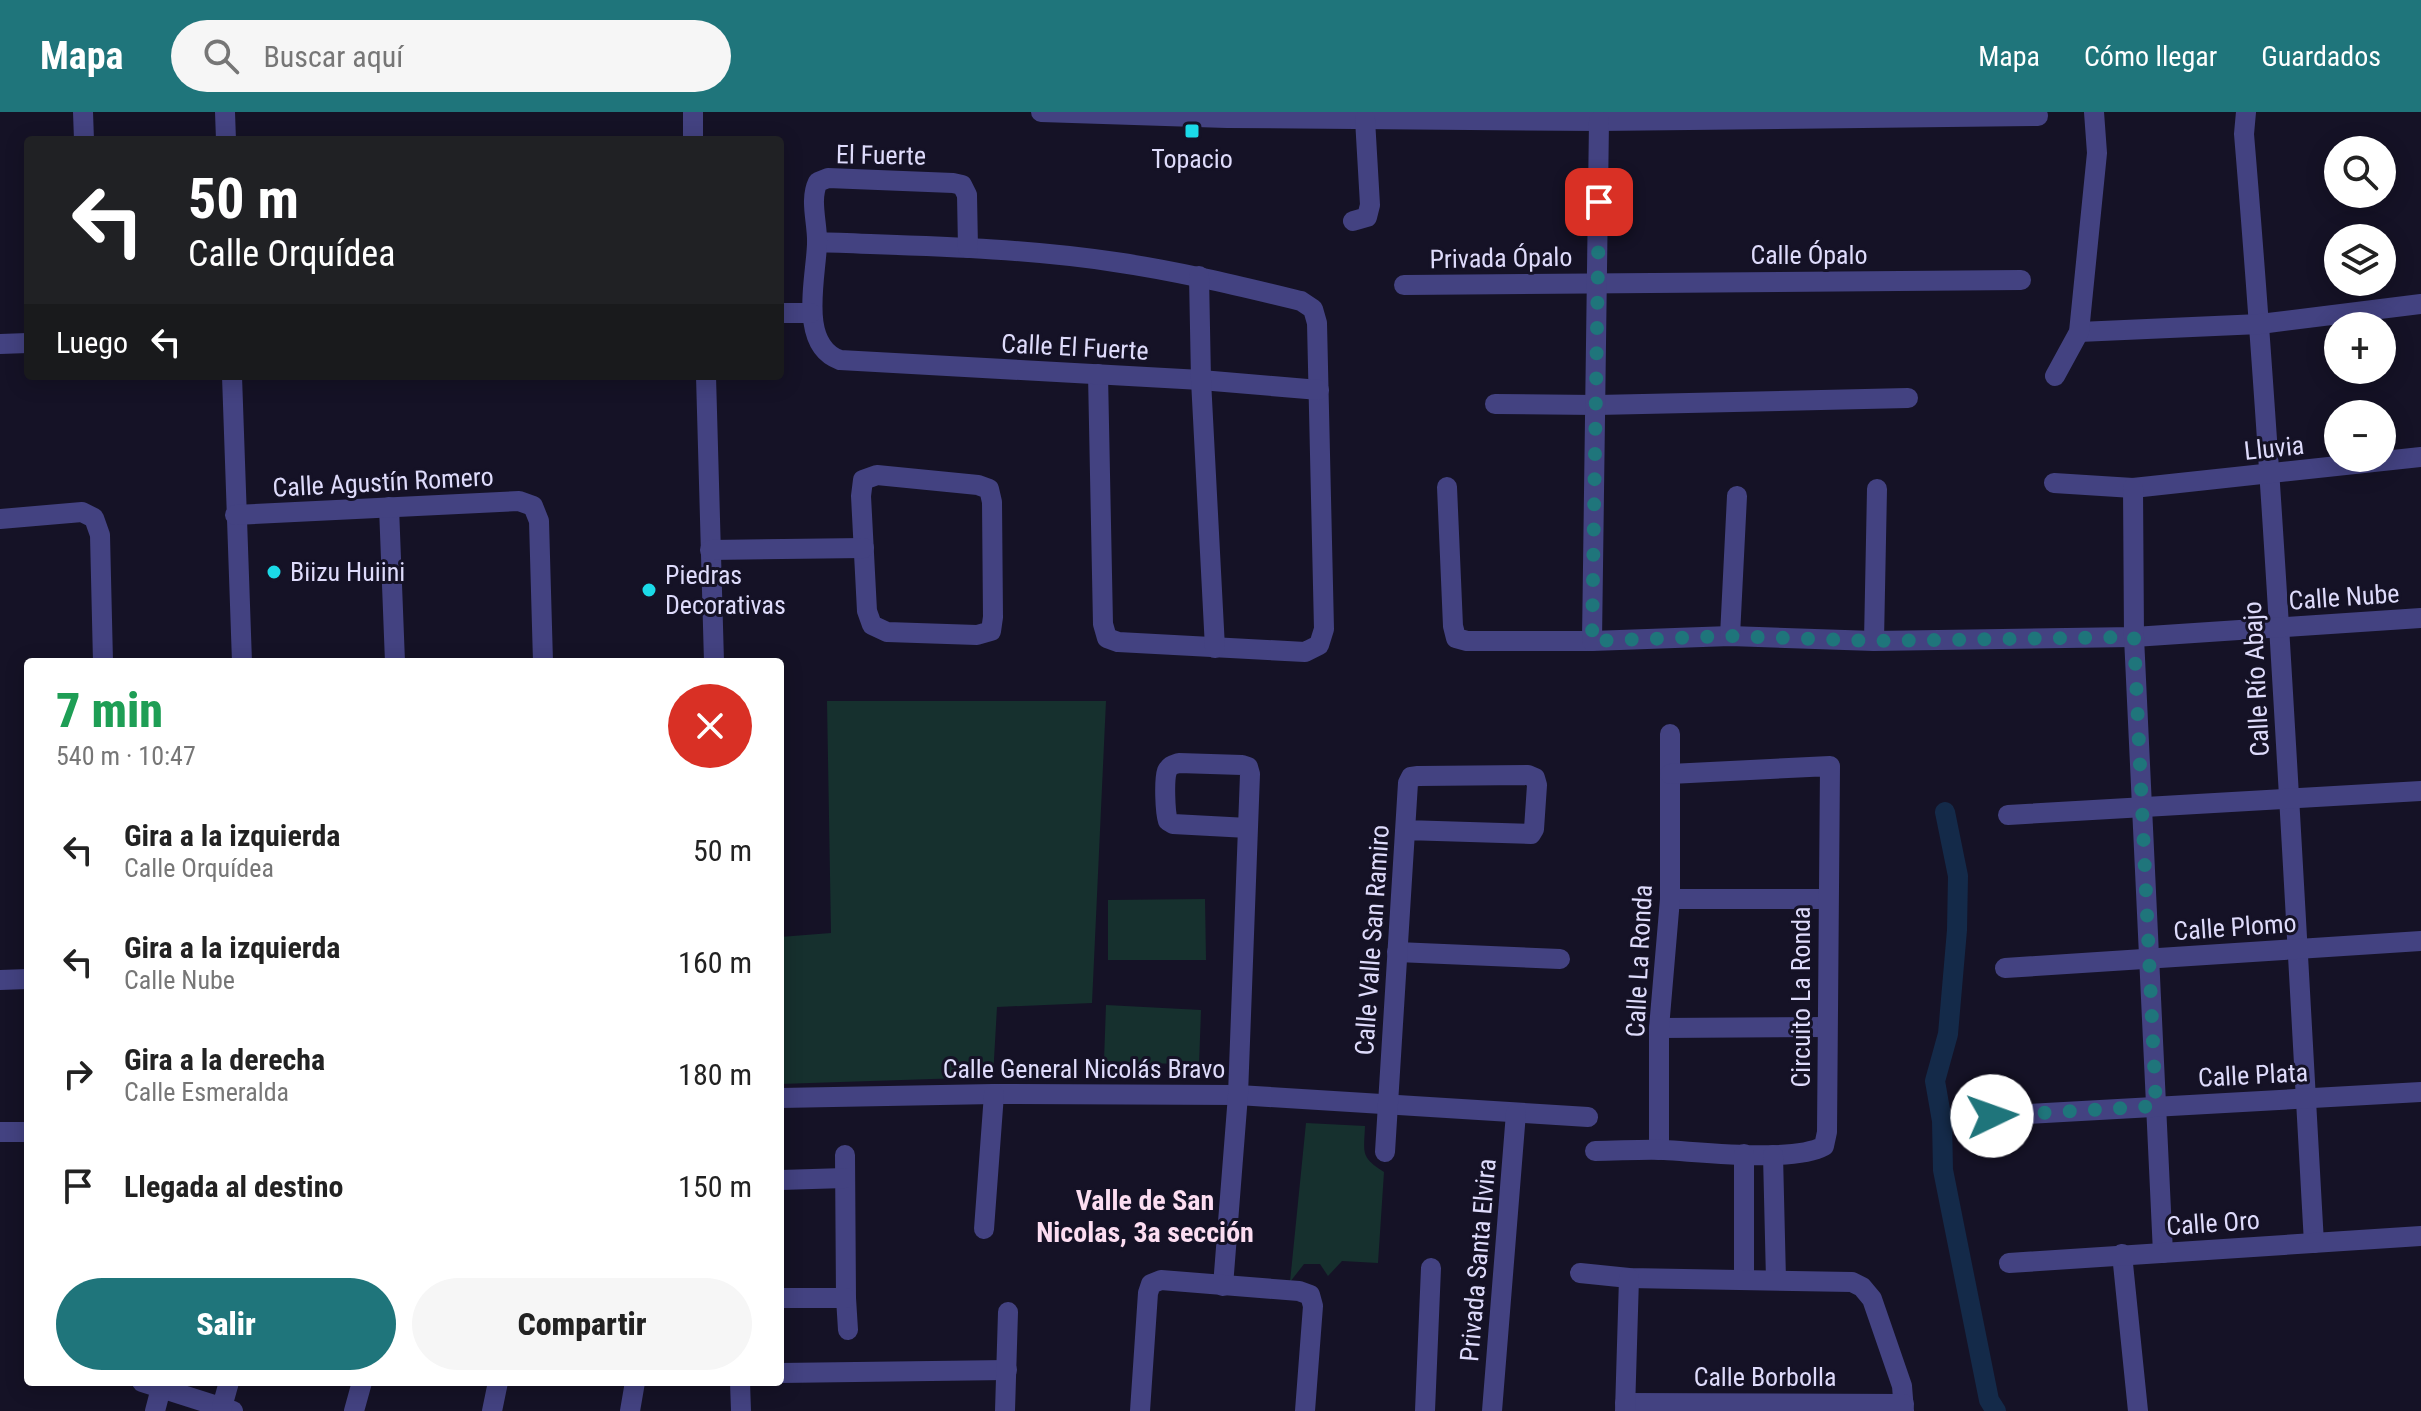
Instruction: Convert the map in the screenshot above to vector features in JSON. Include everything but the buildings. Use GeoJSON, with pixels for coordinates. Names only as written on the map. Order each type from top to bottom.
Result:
{"type":"FeatureCollection","features":[{"type":"Feature","properties":{"kind":"street"},"geometry":{"type":"LineString","coordinates":[[83,112],[84,136]]}},
{"type":"Feature","properties":{"kind":"street"},"geometry":{"type":"LineString","coordinates":[[225,112],[226,136]]}},
{"type":"Feature","properties":{"kind":"street"},"geometry":{"type":"LineString","coordinates":[[693,112],[693,136]]}},
{"type":"Feature","properties":{"kind":"street"},"geometry":{"type":"LineString","coordinates":[[1041,112],[1599,121],[2038,116]]}},
{"type":"Feature","properties":{"kind":"street"},"geometry":{"type":"LineString","coordinates":[[2055,376],[2079,332],[2097,153],[2094,112]]}},
{"type":"Feature","properties":{"kind":"street","name":"Calle Río Abajo"},"geometry":{"type":"LineString","coordinates":[[2246,112],[2244,134],[2260,324],[2314,1243]]}},
{"type":"Feature","properties":{"kind":"street"},"geometry":{"type":"LineString","coordinates":[[1353,221],[1367,217],[1370,205],[1365,119]]}},
{"type":"Feature","properties":{"kind":"street"},"geometry":{"type":"LineString","coordinates":[[1592,641],[1599,121]]}},
{"type":"Feature","properties":{"kind":"street","name":"El Fuerte"},"geometry":{"type":"LineString","coordinates":[[829,356],[820,345],[811,313],[817,242],[814,191],[818,182],[828,178],[962,185],[967,195],[968,248]]}},
{"type":"Feature","properties":{"kind":"street"},"geometry":{"type":"LineString","coordinates":[[817,242],[968,248],[1113,262],[1199,276],[1301,301],[1313,309],[1317,323],[1324,629],[1319,645],[1305,652],[1118,642],[1107,638],[1103,624],[1098,374]]}},
{"type":"Feature","properties":{"kind":"street"},"geometry":{"type":"LineString","coordinates":[[1199,276],[1201,380],[1215,648]]}},
{"type":"Feature","properties":{"kind":"street","name":"Calle Ópalo"},"geometry":{"type":"LineString","coordinates":[[1598,283],[2021,280]]}},
{"type":"Feature","properties":{"kind":"street","name":"Privada Ópalo"},"geometry":{"type":"LineString","coordinates":[[1404,285],[1598,283]]}},
{"type":"Feature","properties":{"kind":"street"},"geometry":{"type":"LineString","coordinates":[[2079,332],[2260,324],[2421,304]]}},
{"type":"Feature","properties":{"kind":"street"},"geometry":{"type":"LineString","coordinates":[[784,313],[811,313]]}},
{"type":"Feature","properties":{"kind":"street"},"geometry":{"type":"LineString","coordinates":[[0,344],[24,343]]}},
{"type":"Feature","properties":{"kind":"street","name":"Calle El Fuerte"},"geometry":{"type":"LineString","coordinates":[[829,356],[840,360],[1201,380],[1319,390]]}},
{"type":"Feature","properties":{"kind":"street"},"geometry":{"type":"LineString","coordinates":[[232,380],[242,658]]}},
{"type":"Feature","properties":{"kind":"street"},"geometry":{"type":"LineString","coordinates":[[706,380],[714,658]]}},
{"type":"Feature","properties":{"kind":"street"},"geometry":{"type":"LineString","coordinates":[[1495,404],[1597,405],[1908,398]]}},
{"type":"Feature","properties":{"kind":"street","name":"Lluvia"},"geometry":{"type":"LineString","coordinates":[[2054,483],[2133,488],[2421,457]]}},
{"type":"Feature","properties":{"kind":"street"},"geometry":{"type":"LineString","coordinates":[[877,475],[978,485],[989,489],[993,516],[991,631],[977,635],[887,632],[872,625],[867,611],[864,548],[863,480],[877,475]]}},
{"type":"Feature","properties":{"kind":"street","name":"Calle Nube"},"geometry":{"type":"LineString","coordinates":[[1447,487],[1453,626],[1456,638],[1467,641],[1730,636],[1874,641],[2134,637],[2421,618]]}},
{"type":"Feature","properties":{"kind":"street"},"geometry":{"type":"LineString","coordinates":[[2133,488],[2134,637],[2163,1253]]}},
{"type":"Feature","properties":{"kind":"street"},"geometry":{"type":"LineString","coordinates":[[1874,641],[1877,489]]}},
{"type":"Feature","properties":{"kind":"street"},"geometry":{"type":"LineString","coordinates":[[1730,636],[1737,496]]}},
{"type":"Feature","properties":{"kind":"street","name":"Calle Agustín Romero"},"geometry":{"type":"LineString","coordinates":[[235,515],[519,501],[533,506],[539,521],[543,658]]}},
{"type":"Feature","properties":{"kind":"street"},"geometry":{"type":"LineString","coordinates":[[389,507],[395,658]]}},
{"type":"Feature","properties":{"kind":"street"},"geometry":{"type":"LineString","coordinates":[[0,519],[82,512],[94,518],[100,535],[103,658]]}},
{"type":"Feature","properties":{"kind":"street"},"geometry":{"type":"LineString","coordinates":[[710,550],[864,548]]}},
{"type":"Feature","properties":{"kind":"street","name":"Calle La Ronda"},"geometry":{"type":"LineString","coordinates":[[1659,1150],[1659,1028],[1670,899],[1670,734]]}},
{"type":"Feature","properties":{"kind":"street"},"geometry":{"type":"LineString","coordinates":[[1223,1286],[1238,1095],[1248,828],[1250,774],[1248,767],[1179,763],[1167,771],[1168,821],[1173,824],[1248,828]]}},
{"type":"Feature","properties":{"kind":"street","name":"Circuito La Ronda"},"geometry":{"type":"LineString","coordinates":[[1670,774],[1830,766],[1827,1132],[1824,1146],[1813,1152],[1744,1154]]}},
{"type":"Feature","properties":{"kind":"street","name":"Calle Valle San Ramiro"},"geometry":{"type":"LineString","coordinates":[[1385,1152],[1387,1106],[1408,783],[1411,777],[1528,775],[1535,778],[1534,829],[1526,836],[1405,830]]}},
{"type":"Feature","properties":{"kind":"street"},"geometry":{"type":"LineString","coordinates":[[2008,815],[2421,791]]}},
{"type":"Feature","properties":{"kind":"street"},"geometry":{"type":"LineString","coordinates":[[1670,899],[1828,899]]}},
{"type":"Feature","properties":{"kind":"street","name":"Calle Plomo"},"geometry":{"type":"LineString","coordinates":[[2005,968],[2421,941]]}},
{"type":"Feature","properties":{"kind":"street"},"geometry":{"type":"LineString","coordinates":[[1397,952],[1560,959]]}},
{"type":"Feature","properties":{"kind":"street"},"geometry":{"type":"LineString","coordinates":[[0,980],[24,979]]}},
{"type":"Feature","properties":{"kind":"street"},"geometry":{"type":"LineString","coordinates":[[1659,1028],[1827,1027]]}},
{"type":"Feature","properties":{"kind":"street","name":"Calle Plata"},"geometry":{"type":"LineString","coordinates":[[1992,1116],[2421,1092]]}},
{"type":"Feature","properties":{"kind":"street"},"geometry":{"type":"LineString","coordinates":[[984,1229],[994,1094]]}},
{"type":"Feature","properties":{"kind":"street","name":"Calle General Nicolás Bravo"},"geometry":{"type":"LineString","coordinates":[[784,1098],[994,1094],[1238,1095],[1588,1117]]}},
{"type":"Feature","properties":{"kind":"street","name":"Privada Santa Elvira"},"geometry":{"type":"LineString","coordinates":[[1492,1411],[1516,1113]]}},
{"type":"Feature","properties":{"kind":"street"},"geometry":{"type":"LineString","coordinates":[[0,1132],[24,1132]]}},
{"type":"Feature","properties":{"kind":"street"},"geometry":{"type":"LineString","coordinates":[[1595,1151],[1744,1154],[1744,1280]]}},
{"type":"Feature","properties":{"kind":"street"},"geometry":{"type":"LineString","coordinates":[[845,1155],[848,1330]]}},
{"type":"Feature","properties":{"kind":"street"},"geometry":{"type":"LineString","coordinates":[[1773,1155],[1776,1280]]}},
{"type":"Feature","properties":{"kind":"street"},"geometry":{"type":"LineString","coordinates":[[784,1180],[845,1178]]}},
{"type":"Feature","properties":{"kind":"street","name":"Calle Oro"},"geometry":{"type":"LineString","coordinates":[[2009,1263],[2421,1236]]}},
{"type":"Feature","properties":{"kind":"street"},"geometry":{"type":"LineString","coordinates":[[2122,1254],[2138,1411]]}},
{"type":"Feature","properties":{"kind":"street"},"geometry":{"type":"LineString","coordinates":[[1425,1411],[1431,1268]]}},
{"type":"Feature","properties":{"kind":"street"},"geometry":{"type":"LineString","coordinates":[[1580,1273],[1629,1278],[1852,1282],[1862,1287],[1872,1299],[1902,1386],[1904,1408]]}},
{"type":"Feature","properties":{"kind":"street"},"geometry":{"type":"LineString","coordinates":[[1625,1407],[1629,1278]]}},
{"type":"Feature","properties":{"kind":"street"},"geometry":{"type":"LineString","coordinates":[[1140,1411],[1148,1293],[1151,1284],[1161,1280],[1299,1291],[1310,1295],[1313,1306],[1305,1411]]}},
{"type":"Feature","properties":{"kind":"street"},"geometry":{"type":"LineString","coordinates":[[784,1298],[846,1298]]}},
{"type":"Feature","properties":{"kind":"street"},"geometry":{"type":"LineString","coordinates":[[1005,1411],[1008,1312]]}},
{"type":"Feature","properties":{"kind":"street"},"geometry":{"type":"LineString","coordinates":[[784,1373],[1007,1370]]}},
{"type":"Feature","properties":{"kind":"street"},"geometry":{"type":"LineString","coordinates":[[151,1386],[155,1411]]}},
{"type":"Feature","properties":{"kind":"street"},"geometry":{"type":"LineString","coordinates":[[154,1386],[228,1409],[229,1386]]}},
{"type":"Feature","properties":{"kind":"street"},"geometry":{"type":"LineString","coordinates":[[354,1411],[360,1386]]}},
{"type":"Feature","properties":{"kind":"street"},"geometry":{"type":"LineString","coordinates":[[492,1411],[497,1386]]}},
{"type":"Feature","properties":{"kind":"street"},"geometry":{"type":"LineString","coordinates":[[630,1411],[634,1386]]}},
{"type":"Feature","properties":{"kind":"street"},"geometry":{"type":"LineString","coordinates":[[740,1386],[741,1411]]}},
{"type":"Feature","properties":{"kind":"street","name":"Calle Borbolla"},"geometry":{"type":"LineString","coordinates":[[1625,1407],[1904,1408]]}},
{"type":"Feature","properties":{"kind":"green space"},"geometry":{"type":"Polygon","coordinates":[[[827,701],[1106,701],[1092,1003],[997,1007],[993,1077],[784,1084],[784,937],[831,933],[827,701]]]}},
{"type":"Feature","properties":{"kind":"green space"},"geometry":{"type":"Polygon","coordinates":[[[1205,899],[1206,960],[1108,960],[1108,900],[1205,899]]]}},
{"type":"Feature","properties":{"kind":"green space"},"geometry":{"type":"Polygon","coordinates":[[[1106,1005],[1201,1010],[1199,1065],[1104,1061],[1106,1005]]]}},
{"type":"Feature","properties":{"kind":"green space"},"geometry":{"type":"Polygon","coordinates":[[[1306,1123],[1365,1126],[1365,1154],[1384,1172],[1378,1263],[1342,1261],[1328,1276],[1320,1264],[1304,1264],[1290,1282],[1306,1123]]]}},
{"type":"Feature","properties":{"kind":"waterway"},"geometry":{"type":"LineString","coordinates":[[1945,812],[1958,876],[1957,930],[1948,1034],[1935,1081],[1942,1121],[1943,1170],[1989,1400],[1996,1411]]}},
{"type":"Feature","properties":{"kind":"place","name":"Topacio"},"geometry":{"type":"Point","coordinates":[1192,131]}},
{"type":"Feature","properties":{"kind":"place","name":"Biizu Huiini"},"geometry":{"type":"Point","coordinates":[274,572]}},
{"type":"Feature","properties":{"kind":"place","name":"Piedras Decorativas"},"geometry":{"type":"Point","coordinates":[649,590]}},
{"type":"Feature","properties":{"kind":"district","name":"Valle de San Nicolas, 3a sección"},"geometry":{"type":"Point","coordinates":[1145,1216]}},
{"type":"Feature","properties":{"kind":"route"},"geometry":{"type":"LineString","coordinates":[[1599,202],[1592,641],[1730,636],[1874,641],[2134,637],[2156,1106],[1992,1116]]}}]}
